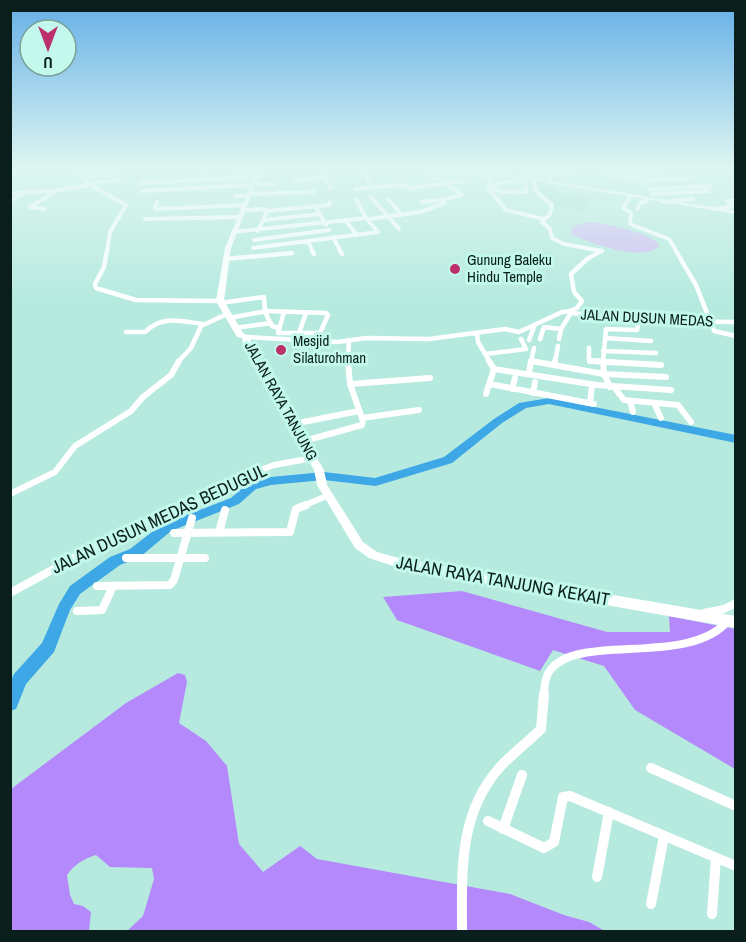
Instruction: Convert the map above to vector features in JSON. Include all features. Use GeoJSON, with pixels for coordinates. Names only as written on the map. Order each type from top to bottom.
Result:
{"type":"FeatureCollection","features":[{"type":"Feature","properties":{"kind":"main road"},"geometry":{"type":"LineString","coordinates":[[220,302],[225,259],[242,212]]}},
{"type":"Feature","properties":{"kind":"main road","name":"JALAN RAYA TANJUNG"},"geometry":{"type":"LineString","coordinates":[[220,302],[240,335],[246,337],[248,348],[304,441],[319,475]]}},
{"type":"Feature","properties":{"kind":"main road","name":"JALAN RAYA TANJUNG KEKAIT"},"geometry":{"type":"LineString","coordinates":[[319,475],[328,495],[360,545],[378,558],[445,572],[718,617],[735,622]]}},
{"type":"Feature","properties":{"kind":"street"},"geometry":{"type":"LineString","coordinates":[[122,212],[110,232],[104,267],[95,284],[96,288],[136,300],[220,302],[264,297],[265,312],[271,323],[278,328]]}},
{"type":"Feature","properties":{"kind":"street"},"geometry":{"type":"LineString","coordinates":[[145,219],[230,212]]}},
{"type":"Feature","properties":{"kind":"street"},"geometry":{"type":"LineString","coordinates":[[255,256],[254,240],[266,212]]}},
{"type":"Feature","properties":{"kind":"street"},"geometry":{"type":"LineString","coordinates":[[253,248],[378,232],[364,212]]}},
{"type":"Feature","properties":{"kind":"street"},"geometry":{"type":"LineString","coordinates":[[384,212],[399,230]]}},
{"type":"Feature","properties":{"kind":"street"},"geometry":{"type":"LineString","coordinates":[[399,212],[402,215]]}},
{"type":"Feature","properties":{"kind":"street"},"geometry":{"type":"LineString","coordinates":[[233,232],[420,212]]}},
{"type":"Feature","properties":{"kind":"street"},"geometry":{"type":"LineString","coordinates":[[516,212],[544,219]]}},
{"type":"Feature","properties":{"kind":"street"},"geometry":{"type":"LineString","coordinates":[[246,337],[349,340],[429,339],[505,329],[520,332],[534,327],[579,306],[582,301],[573,290],[571,274],[585,260],[602,251],[554,239],[550,229],[542,223],[550,212]]}},
{"type":"Feature","properties":{"kind":"street"},"geometry":{"type":"LineString","coordinates":[[629,212],[630,224],[669,239],[691,275],[716,333],[735,336]]}},
{"type":"Feature","properties":{"kind":"street"},"geometry":{"type":"LineString","coordinates":[[264,220],[319,214],[342,254]]}},
{"type":"Feature","properties":{"kind":"street"},"geometry":{"type":"LineString","coordinates":[[345,220],[357,235]]}},
{"type":"Feature","properties":{"kind":"street"},"geometry":{"type":"LineString","coordinates":[[254,240],[329,230]]}},
{"type":"Feature","properties":{"kind":"street"},"geometry":{"type":"LineString","coordinates":[[308,242],[314,254]]}},
{"type":"Feature","properties":{"kind":"street"},"geometry":{"type":"LineString","coordinates":[[287,244],[296,260]]}},
{"type":"Feature","properties":{"kind":"street"},"geometry":{"type":"LineString","coordinates":[[225,259],[292,253]]}},
{"type":"Feature","properties":{"kind":"street"},"geometry":{"type":"LineString","coordinates":[[559,339],[561,329],[571,311]]}},
{"type":"Feature","properties":{"kind":"street","name":"JALAN DUSUN MEDAS"},"geometry":{"type":"LineString","coordinates":[[571,311],[639,320],[735,322]]}},
{"type":"Feature","properties":{"kind":"street"},"geometry":{"type":"LineString","coordinates":[[126,332],[145,332],[154,323],[166,319],[203,324],[228,316],[284,312],[327,314],[323,332],[276,332],[284,312]]}},
{"type":"Feature","properties":{"kind":"street"},"geometry":{"type":"LineString","coordinates":[[299,333],[306,313]]}},
{"type":"Feature","properties":{"kind":"street"},"geometry":{"type":"LineString","coordinates":[[637,330],[639,320]]}},
{"type":"Feature","properties":{"kind":"street"},"geometry":{"type":"LineString","coordinates":[[235,328],[271,323]]}},
{"type":"Feature","properties":{"kind":"street"},"geometry":{"type":"LineString","coordinates":[[10,494],[55,472],[75,446],[128,413],[143,397],[162,384],[191,348],[203,324]]}},
{"type":"Feature","properties":{"kind":"street"},"geometry":{"type":"LineString","coordinates":[[529,340],[534,327]]}},
{"type":"Feature","properties":{"kind":"street"},"geometry":{"type":"LineString","coordinates":[[540,339],[544,327],[561,329]]}},
{"type":"Feature","properties":{"kind":"street"},"geometry":{"type":"LineString","coordinates":[[647,331],[607,329],[603,351],[604,374],[619,396],[630,401],[678,405],[691,422]]}},
{"type":"Feature","properties":{"kind":"street"},"geometry":{"type":"LineString","coordinates":[[477,334],[477,342],[494,369],[486,394]]}},
{"type":"Feature","properties":{"kind":"street"},"geometry":{"type":"LineString","coordinates":[[605,338],[651,341]]}},
{"type":"Feature","properties":{"kind":"street"},"geometry":{"type":"LineString","coordinates":[[486,354],[526,349],[521,339]]}},
{"type":"Feature","properties":{"kind":"street"},"geometry":{"type":"LineString","coordinates":[[304,441],[363,424],[347,374],[349,340]]}},
{"type":"Feature","properties":{"kind":"street"},"geometry":{"type":"LineString","coordinates":[[554,365],[558,346]]}},
{"type":"Feature","properties":{"kind":"street"},"geometry":{"type":"LineString","coordinates":[[529,373],[534,348]]}},
{"type":"Feature","properties":{"kind":"street"},"geometry":{"type":"LineString","coordinates":[[589,348],[589,360],[603,363],[661,365]]}},
{"type":"Feature","properties":{"kind":"street"},"geometry":{"type":"LineString","coordinates":[[603,351],[656,353]]}},
{"type":"Feature","properties":{"kind":"street"},"geometry":{"type":"LineString","coordinates":[[531,361],[604,374],[666,377]]}},
{"type":"Feature","properties":{"kind":"street"},"geometry":{"type":"LineString","coordinates":[[494,369],[592,385],[671,390]]}},
{"type":"Feature","properties":{"kind":"street"},"geometry":{"type":"LineString","coordinates":[[350,384],[430,378]]}},
{"type":"Feature","properties":{"kind":"street"},"geometry":{"type":"LineString","coordinates":[[512,389],[515,378]]}},
{"type":"Feature","properties":{"kind":"street"},"geometry":{"type":"LineString","coordinates":[[533,393],[535,382]]}},
{"type":"Feature","properties":{"kind":"street"},"geometry":{"type":"LineString","coordinates":[[490,384],[592,404],[592,385]]}},
{"type":"Feature","properties":{"kind":"street"},"geometry":{"type":"LineString","coordinates":[[558,396],[559,388]]}},
{"type":"Feature","properties":{"kind":"street"},"geometry":{"type":"LineString","coordinates":[[630,401],[633,412]]}},
{"type":"Feature","properties":{"kind":"street"},"geometry":{"type":"LineString","coordinates":[[654,403],[661,418]]}},
{"type":"Feature","properties":{"kind":"street"},"geometry":{"type":"LineString","coordinates":[[362,418],[419,410]]}},
{"type":"Feature","properties":{"kind":"street"},"geometry":{"type":"LineString","coordinates":[[293,424],[359,411]]}},
{"type":"Feature","properties":{"kind":"street","name":"JALAN DUSUN MEDAS BEDUGUL"},"geometry":{"type":"LineString","coordinates":[[10,593],[92,548],[181,506],[219,493],[250,474],[274,465],[312,458]]}},
{"type":"Feature","properties":{"kind":"street"},"geometry":{"type":"LineString","coordinates":[[174,533],[290,532],[296,508],[328,495]]}},
{"type":"Feature","properties":{"kind":"street"},"geometry":{"type":"LineString","coordinates":[[219,532],[225,510]]}},
{"type":"Feature","properties":{"kind":"street"},"geometry":{"type":"LineString","coordinates":[[96,586],[169,586],[174,580],[192,518]]}},
{"type":"Feature","properties":{"kind":"street"},"geometry":{"type":"LineString","coordinates":[[126,558],[206,558]]}},
{"type":"Feature","properties":{"kind":"street"},"geometry":{"type":"LineString","coordinates":[[77,611],[102,610],[113,586]]}},
{"type":"Feature","properties":{"kind":"street"},"geometry":{"type":"LineString","coordinates":[[699,614],[724,609],[735,603]]}},
{"type":"Feature","properties":{"kind":"street"},"geometry":{"type":"LineString","coordinates":[[462,932],[462,855],[468,820],[475,803],[493,776],[541,729],[544,722],[543,684],[553,666],[565,660],[595,654],[697,642],[721,631],[724,626],[718,617]]}},
{"type":"Feature","properties":{"kind":"street"},"geometry":{"type":"LineString","coordinates":[[651,768],[735,806]]}},
{"type":"Feature","properties":{"kind":"street"},"geometry":{"type":"LineString","coordinates":[[502,829],[522,775]]}},
{"type":"Feature","properties":{"kind":"street"},"geometry":{"type":"LineString","coordinates":[[488,821],[544,848],[554,842],[563,797],[570,796],[735,866]]}},
{"type":"Feature","properties":{"kind":"street"},"geometry":{"type":"LineString","coordinates":[[597,877],[609,812]]}},
{"type":"Feature","properties":{"kind":"street"},"geometry":{"type":"LineString","coordinates":[[651,904],[664,836]]}},
{"type":"Feature","properties":{"kind":"street"},"geometry":{"type":"LineString","coordinates":[[712,914],[716,858]]}},
{"type":"Feature","properties":{"kind":"shaded area"},"geometry":{"type":"Polygon","coordinates":[[[588,222],[637,232],[659,245],[653,250],[631,252],[603,246],[571,234],[572,227],[588,222]]]}},
{"type":"Feature","properties":{"kind":"shaded area"},"geometry":{"type":"Polygon","coordinates":[[[462,591],[607,632],[670,632],[669,616],[735,629],[735,769],[635,710],[604,666],[553,650],[540,671],[397,620],[383,597],[462,591]]]}},
{"type":"Feature","properties":{"kind":"shaded area"},"geometry":{"type":"Polygon","coordinates":[[[178,673],[185,675],[187,682],[179,723],[206,741],[227,766],[239,844],[263,872],[300,846],[317,859],[510,894],[589,922],[605,931],[127,931],[143,916],[154,879],[152,868],[110,867],[96,855],[80,862],[67,875],[74,904],[83,906],[91,912],[89,931],[11,932],[11,789],[126,703],[178,673]]]}},
{"type":"Feature","properties":{"kind":"waterway"},"geometry":{"type":"LineString","coordinates":[[10,703],[20,679],[48,647],[64,608],[75,590],[115,561],[135,553],[166,528],[235,501],[252,486],[271,481],[324,476],[375,482],[448,460],[498,421],[523,405],[549,401],[736,439]]}},
{"type":"Feature","properties":{"kind":"place","name":"Gunung Baleku Hindu Temple"},"geometry":{"type":"Point","coordinates":[455,269]}},
{"type":"Feature","properties":{"kind":"place","name":"Mesjid Silaturohman"},"geometry":{"type":"Point","coordinates":[281,350]}}]}
